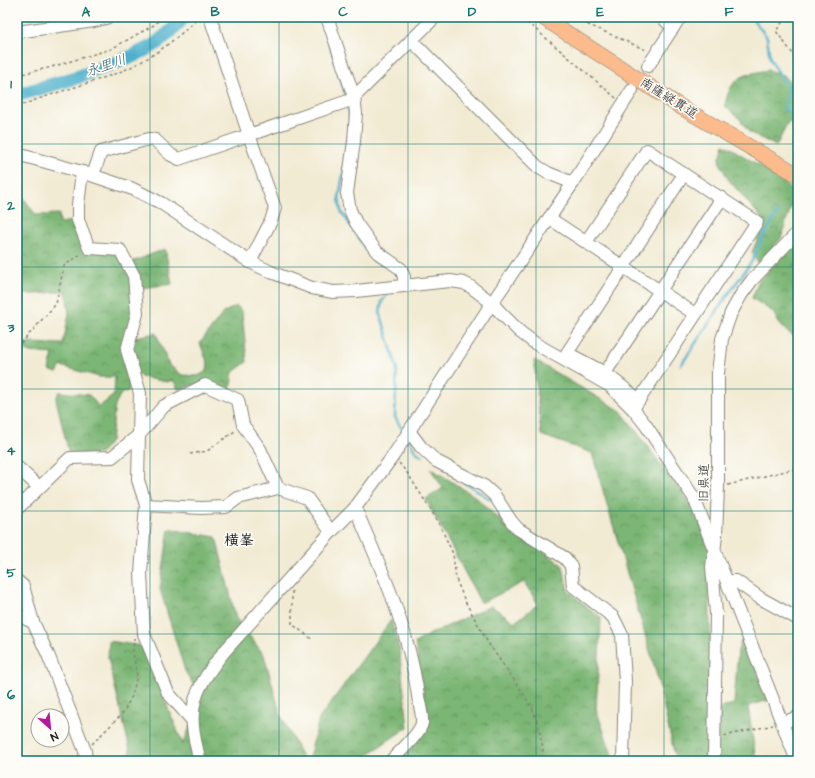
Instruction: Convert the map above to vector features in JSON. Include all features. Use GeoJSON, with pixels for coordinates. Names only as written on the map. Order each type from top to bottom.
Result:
{"type":"FeatureCollection","features":[{"type":"Feature","properties":{"kind":"main road","name":"南薩縦貫道"},"geometry":{"type":"LineString","coordinates":[[542,17],[681,107],[798,175]]}},
{"type":"Feature","properties":{"kind":"street"},"geometry":{"type":"LineString","coordinates":[[17,32],[109,17]]}},
{"type":"Feature","properties":{"kind":"street"},"geometry":{"type":"LineString","coordinates":[[210,17],[275,208],[271,221],[250,262]]}},
{"type":"Feature","properties":{"kind":"street"},"geometry":{"type":"LineString","coordinates":[[327,17],[350,100],[356,113],[347,193],[350,210],[356,223],[377,252],[401,269],[404,277],[404,285]]}},
{"type":"Feature","properties":{"kind":"street"},"geometry":{"type":"LineString","coordinates":[[192,720],[168,692],[144,634],[142,573],[146,505],[138,480],[140,393],[127,350],[137,314],[134,276],[120,250],[89,248],[78,220],[78,206],[87,173],[101,152],[107,149],[118,148],[149,139],[155,140],[171,156],[179,159],[350,100],[435,17]]}},
{"type":"Feature","properties":{"kind":"street"},"geometry":{"type":"LineString","coordinates":[[662,17],[673,28]]}},
{"type":"Feature","properties":{"kind":"street"},"geometry":{"type":"LineString","coordinates":[[648,66],[680,17]]}},
{"type":"Feature","properties":{"kind":"street"},"geometry":{"type":"LineString","coordinates":[[411,40],[538,167],[548,173],[573,183]]}},
{"type":"Feature","properties":{"kind":"street"},"geometry":{"type":"LineString","coordinates":[[200,761],[192,720],[194,704],[198,689],[212,667],[331,532],[355,508],[393,456],[492,303],[573,183],[632,90]]}},
{"type":"Feature","properties":{"kind":"street"},"geometry":{"type":"LineString","coordinates":[[586,242],[647,150],[722,198],[756,222],[636,405]]}},
{"type":"Feature","properties":{"kind":"street"},"geometry":{"type":"LineString","coordinates":[[17,154],[87,173],[133,189],[161,203],[250,262],[312,288],[333,292],[450,281],[464,283],[472,287],[492,303],[520,332],[536,344],[610,386],[636,405]]}},
{"type":"Feature","properties":{"kind":"street"},"geometry":{"type":"LineString","coordinates":[[684,174],[567,353],[605,373],[636,405],[645,424],[694,498],[797,761]]}},
{"type":"Feature","properties":{"kind":"street"},"geometry":{"type":"LineString","coordinates":[[605,373],[722,198]]}},
{"type":"Feature","properties":{"kind":"street"},"geometry":{"type":"LineString","coordinates":[[549,218],[695,314]]}},
{"type":"Feature","properties":{"kind":"street","name":"旧県道"},"geometry":{"type":"LineString","coordinates":[[714,761],[716,613],[712,567],[716,536],[718,487],[718,373],[722,339],[741,295],[752,280],[798,232]]}},
{"type":"Feature","properties":{"kind":"street"},"geometry":{"type":"LineString","coordinates":[[17,509],[70,458],[112,457],[139,435],[164,406],[205,385],[238,400],[243,425],[260,449],[278,488]]}},
{"type":"Feature","properties":{"kind":"street"},"geometry":{"type":"LineString","coordinates":[[406,435],[436,461],[484,486],[495,496],[518,529],[565,558],[571,566],[573,586],[613,617],[622,635],[624,649],[625,681],[623,761]]}},
{"type":"Feature","properties":{"kind":"street"},"geometry":{"type":"LineString","coordinates":[[17,467],[39,487]]}},
{"type":"Feature","properties":{"kind":"street"},"geometry":{"type":"LineString","coordinates":[[146,505],[201,508],[226,507],[238,498],[278,488],[307,498],[331,532]]}},
{"type":"Feature","properties":{"kind":"street"},"geometry":{"type":"LineString","coordinates":[[355,508],[381,566],[411,658],[422,723],[419,731],[391,761]]}},
{"type":"Feature","properties":{"kind":"street"},"geometry":{"type":"LineString","coordinates":[[17,581],[23,586],[33,622],[49,657],[85,756]]}},
{"type":"Feature","properties":{"kind":"street"},"geometry":{"type":"LineString","coordinates":[[727,581],[736,581],[760,598],[798,619]]}},
{"type":"Feature","properties":{"kind":"street"},"geometry":{"type":"LineString","coordinates":[[17,615],[33,622]]}},
{"type":"Feature","properties":{"kind":"street"},"geometry":{"type":"LineString","coordinates":[[782,723],[798,717]]}},
{"type":"Feature","properties":{"kind":"path"},"geometry":{"type":"LineString","coordinates":[[17,75],[48,68],[111,49],[154,25],[162,17]]}},
{"type":"Feature","properties":{"kind":"path"},"geometry":{"type":"LineString","coordinates":[[17,108],[123,71],[167,46],[199,17]]}},
{"type":"Feature","properties":{"kind":"path"},"geometry":{"type":"LineString","coordinates":[[530,17],[527,22],[623,104]]}},
{"type":"Feature","properties":{"kind":"path"},"geometry":{"type":"LineString","coordinates":[[571,17],[655,54]]}},
{"type":"Feature","properties":{"kind":"path"},"geometry":{"type":"LineString","coordinates":[[786,17],[776,31],[798,62]]}},
{"type":"Feature","properties":{"kind":"path"},"geometry":{"type":"LineString","coordinates":[[17,348],[56,304],[64,266],[89,248]]}},
{"type":"Feature","properties":{"kind":"path"},"geometry":{"type":"LineString","coordinates":[[190,454],[208,451],[243,425]]}},
{"type":"Feature","properties":{"kind":"path"},"geometry":{"type":"LineString","coordinates":[[393,456],[408,474],[439,523],[452,554],[456,579],[465,601],[488,643],[533,710],[538,724],[543,748],[542,761]]}},
{"type":"Feature","properties":{"kind":"path"},"geometry":{"type":"LineString","coordinates":[[718,487],[798,468]]}},
{"type":"Feature","properties":{"kind":"path"},"geometry":{"type":"LineString","coordinates":[[291,577],[292,624],[313,640]]}},
{"type":"Feature","properties":{"kind":"path"},"geometry":{"type":"LineString","coordinates":[[85,756],[123,713],[132,696],[137,676],[133,652],[134,638],[144,628]]}},
{"type":"Feature","properties":{"kind":"path"},"geometry":{"type":"LineString","coordinates":[[714,738],[782,723]]}},
{"type":"Feature","properties":{"kind":"green space"},"geometry":{"type":"Polygon","coordinates":[[[768,70],[785,76],[798,92],[798,119],[788,123],[776,146],[749,132],[740,119],[725,106],[727,96],[734,83],[744,76],[768,70]]]}},
{"type":"Feature","properties":{"kind":"green space"},"geometry":{"type":"Polygon","coordinates":[[[724,144],[783,180],[795,194],[781,238],[759,264],[752,252],[765,222],[728,179],[719,161],[724,144]]]}},
{"type":"Feature","properties":{"kind":"green space"},"geometry":{"type":"Polygon","coordinates":[[[17,189],[36,215],[59,214],[60,223],[74,221],[81,240],[117,253],[124,265],[165,249],[172,284],[141,288],[135,337],[156,333],[169,365],[182,375],[198,376],[207,371],[208,364],[200,343],[224,312],[237,306],[242,312],[247,362],[233,372],[230,392],[198,384],[178,389],[173,380],[167,382],[141,377],[128,367],[129,390],[120,395],[115,405],[111,441],[100,454],[69,454],[56,399],[59,392],[89,395],[99,407],[114,395],[115,377],[99,377],[61,366],[57,373],[49,370],[53,354],[20,351],[17,355],[17,328],[25,343],[63,344],[69,314],[66,291],[17,294],[17,189]]]}},
{"type":"Feature","properties":{"kind":"green space"},"geometry":{"type":"Polygon","coordinates":[[[798,241],[798,338],[786,331],[779,323],[773,312],[752,298],[759,280],[798,241]]]}},
{"type":"Feature","properties":{"kind":"green space"},"geometry":{"type":"Polygon","coordinates":[[[534,360],[621,411],[697,512],[709,552],[711,710],[734,704],[738,650],[743,637],[769,700],[748,706],[756,761],[676,761],[656,672],[592,453],[541,435],[534,360]]]}},
{"type":"Feature","properties":{"kind":"green space"},"geometry":{"type":"Polygon","coordinates":[[[430,468],[476,497],[515,535],[542,550],[563,566],[568,591],[601,618],[596,709],[614,761],[401,761],[429,724],[415,643],[428,635],[491,606],[515,622],[538,604],[524,582],[481,603],[426,499],[443,488],[430,468]]]}},
{"type":"Feature","properties":{"kind":"green space"},"geometry":{"type":"Polygon","coordinates":[[[169,529],[216,537],[236,618],[264,655],[281,716],[304,761],[129,761],[130,750],[108,658],[109,641],[142,646],[183,744],[202,699],[185,671],[160,589],[169,529]]]}},
{"type":"Feature","properties":{"kind":"green space"},"geometry":{"type":"Polygon","coordinates":[[[391,620],[399,648],[408,727],[367,755],[366,761],[308,761],[319,719],[391,620]]]}},
{"type":"Feature","properties":{"kind":"waterway","name":"永里川"},"geometry":{"type":"LineString","coordinates":[[17,95],[78,77],[133,56],[154,45],[170,32],[184,17]]}},
{"type":"Feature","properties":{"kind":"waterway"},"geometry":{"type":"LineString","coordinates":[[751,17],[767,37],[770,59],[789,90],[784,108],[798,117]]}},
{"type":"Feature","properties":{"kind":"waterway"},"geometry":{"type":"LineString","coordinates":[[327,36],[347,98]]}},
{"type":"Feature","properties":{"kind":"waterway"},"geometry":{"type":"LineString","coordinates":[[348,105],[350,120]]}},
{"type":"Feature","properties":{"kind":"waterway"},"geometry":{"type":"LineString","coordinates":[[347,150],[339,198],[341,211],[374,261],[387,265]]}},
{"type":"Feature","properties":{"kind":"waterway"},"geometry":{"type":"LineString","coordinates":[[681,365],[752,261],[763,237],[778,212]]}},
{"type":"Feature","properties":{"kind":"waterway"},"geometry":{"type":"LineString","coordinates":[[388,294],[382,301],[380,312],[397,368],[395,417],[404,433]]}},
{"type":"Feature","properties":{"kind":"waterway"},"geometry":{"type":"LineString","coordinates":[[409,440],[415,451],[422,456]]}},
{"type":"Feature","properties":{"kind":"waterway"},"geometry":{"type":"LineString","coordinates":[[465,483],[490,499]]}},
{"type":"Feature","properties":{"kind":"district","name":"横峯"},"geometry":{"type":"Point","coordinates":[239,540]}}]}
